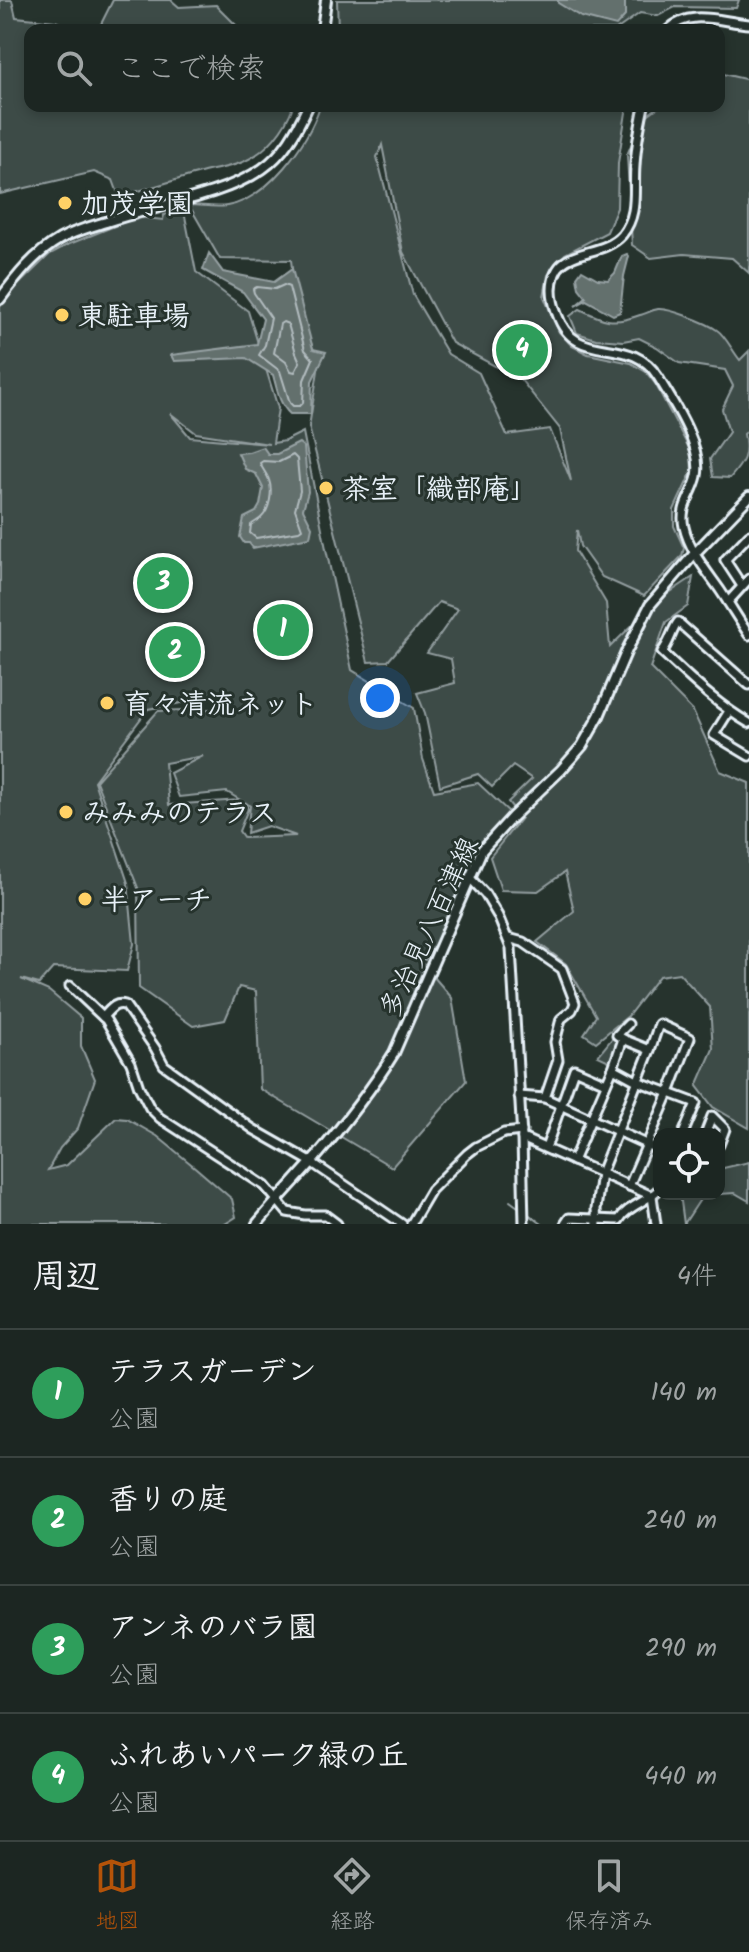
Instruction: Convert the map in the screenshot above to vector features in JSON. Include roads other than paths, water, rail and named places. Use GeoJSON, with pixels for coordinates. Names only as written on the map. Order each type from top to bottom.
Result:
{"type":"FeatureCollection","features":[{"type":"Feature","properties":{"kind":"main road"},"geometry":{"type":"LineString","coordinates":[[323,24],[326,0]]}},
{"type":"Feature","properties":{"kind":"main road"},"geometry":{"type":"LineString","coordinates":[[0,299],[36,255],[67,236],[211,192],[240,182],[263,169],[279,155],[305,112]]}},
{"type":"Feature","properties":{"kind":"main road","name":"多治見八百津線"},"geometry":{"type":"LineString","coordinates":[[257,1224],[377,1081],[394,1053],[482,850],[582,746],[650,605],[749,497]]}},
{"type":"Feature","properties":{"kind":"street"},"geometry":{"type":"LineString","coordinates":[[675,24],[697,17],[749,24]]}},
{"type":"Feature","properties":{"kind":"street"},"geometry":{"type":"LineString","coordinates":[[643,112],[635,166],[635,210],[630,222],[614,242],[565,261],[554,277],[552,293],[559,319],[575,341],[591,347],[634,354],[646,361],[656,374],[694,442],[698,456],[694,485],[683,508],[685,533],[749,635]]}},
{"type":"Feature","properties":{"kind":"street"},"geometry":{"type":"LineString","coordinates":[[742,586],[725,560],[749,535]]}},
{"type":"Feature","properties":{"kind":"street"},"geometry":{"type":"LineString","coordinates":[[728,602],[749,579]]}},
{"type":"Feature","properties":{"kind":"street"},"geometry":{"type":"LineString","coordinates":[[749,685],[678,622],[662,652],[714,700],[749,723]]}},
{"type":"Feature","properties":{"kind":"street"},"geometry":{"type":"LineString","coordinates":[[729,711],[714,735],[749,756]]}},
{"type":"Feature","properties":{"kind":"street"},"geometry":{"type":"LineString","coordinates":[[470,878],[485,894],[511,948],[524,1224]]}},
{"type":"Feature","properties":{"kind":"street"},"geometry":{"type":"LineString","coordinates":[[508,938],[523,942],[562,969],[575,1003],[561,1019],[555,1042],[558,1060],[545,1098]]}},
{"type":"Feature","properties":{"kind":"street"},"geometry":{"type":"LineString","coordinates":[[70,986],[103,1017],[131,1063],[150,1108],[160,1118],[265,1186],[287,1212],[325,1215],[337,1224]]}},
{"type":"Feature","properties":{"kind":"street"},"geometry":{"type":"LineString","coordinates":[[103,1017],[113,1006],[119,1003],[125,1005],[164,1065],[253,1129],[311,1162],[402,1224]]}},
{"type":"Feature","properties":{"kind":"street"},"geometry":{"type":"LineString","coordinates":[[628,1024],[617,1035],[650,1050]]}},
{"type":"Feature","properties":{"kind":"street"},"geometry":{"type":"LineString","coordinates":[[596,1221],[601,1173],[659,1024],[690,1038],[629,1186]]}},
{"type":"Feature","properties":{"kind":"street"},"geometry":{"type":"LineString","coordinates":[[573,1161],[623,1039]]}},
{"type":"Feature","properties":{"kind":"street"},"geometry":{"type":"LineString","coordinates":[[613,1068],[637,1081],[696,1103],[686,1128]]}},
{"type":"Feature","properties":{"kind":"street"},"geometry":{"type":"LineString","coordinates":[[546,1148],[574,1069],[606,1083]]}},
{"type":"Feature","properties":{"kind":"street"},"geometry":{"type":"LineString","coordinates":[[519,1096],[545,1098],[653,1147]]}},
{"type":"Feature","properties":{"kind":"street"},"geometry":{"type":"LineString","coordinates":[[707,1128],[712,1116],[724,1128]]}},
{"type":"Feature","properties":{"kind":"street"},"geometry":{"type":"LineString","coordinates":[[411,1224],[431,1190],[467,1154],[504,1133],[522,1134],[573,1161],[652,1196]]}},
{"type":"Feature","properties":{"kind":"street"},"geometry":{"type":"LineString","coordinates":[[565,1224],[569,1218],[619,1220],[622,1214],[652,1196]]}},
{"type":"Feature","properties":{"kind":"street"},"geometry":{"type":"LineString","coordinates":[[652,1196],[656,1224]]}},
{"type":"Feature","properties":{"kind":"water"},"geometry":{"type":"Polygon","coordinates":[[[558,0],[625,0],[625,16],[618,24],[608,24],[581,17],[558,3],[558,0]]]}},
{"type":"Feature","properties":{"kind":"water"},"geometry":{"type":"Polygon","coordinates":[[[209,253],[223,272],[274,282],[292,269],[313,349],[326,352],[312,381],[311,414],[290,414],[281,401],[273,375],[246,358],[174,361],[171,355],[257,344],[263,319],[243,292],[203,270],[209,253]]]}},
{"type":"Feature","properties":{"kind":"water"},"geometry":{"type":"Polygon","coordinates":[[[627,254],[620,312],[613,315],[586,300],[575,306],[586,297],[579,288],[577,277],[582,270],[598,279],[608,280],[615,273],[622,256],[627,254]]]}},
{"type":"Feature","properties":{"kind":"water"},"geometry":{"type":"Polygon","coordinates":[[[299,443],[304,447],[308,492],[303,509],[312,527],[310,537],[253,548],[240,537],[244,518],[256,512],[260,505],[263,488],[256,474],[245,469],[238,453],[263,447],[268,454],[277,454],[299,443]]]}},
{"type":"Feature","properties":{"kind":"waterway"},"geometry":{"type":"LineString","coordinates":[[510,1201],[522,1210]]}},
{"type":"Feature","properties":{"kind":"waterway"},"geometry":{"type":"LineString","coordinates":[[527,1213],[542,1224]]}},
{"type":"Feature","properties":{"kind":"place","name":"加茂学園"},"geometry":{"type":"Point","coordinates":[65,203]}},
{"type":"Feature","properties":{"kind":"place","name":"東駐車場"},"geometry":{"type":"Point","coordinates":[62,315]}},
{"type":"Feature","properties":{"kind":"place","name":"ふれあいパーク緑の丘"},"geometry":{"type":"Point","coordinates":[522,350]}},
{"type":"Feature","properties":{"kind":"place","name":"茶室「織部庵」"},"geometry":{"type":"Point","coordinates":[326,488]}},
{"type":"Feature","properties":{"kind":"place","name":"アンネのバラ園"},"geometry":{"type":"Point","coordinates":[163,583]}},
{"type":"Feature","properties":{"kind":"place","name":"テラスガーデン"},"geometry":{"type":"Point","coordinates":[283,630]}},
{"type":"Feature","properties":{"kind":"place","name":"香りの庭"},"geometry":{"type":"Point","coordinates":[175,652]}},
{"type":"Feature","properties":{"kind":"place","name":"育々清流ネット"},"geometry":{"type":"Point","coordinates":[107,703]}},
{"type":"Feature","properties":{"kind":"place","name":"みみみのテラス"},"geometry":{"type":"Point","coordinates":[66,812]}},
{"type":"Feature","properties":{"kind":"place","name":"半アーチ"},"geometry":{"type":"Point","coordinates":[85,899]}}]}
